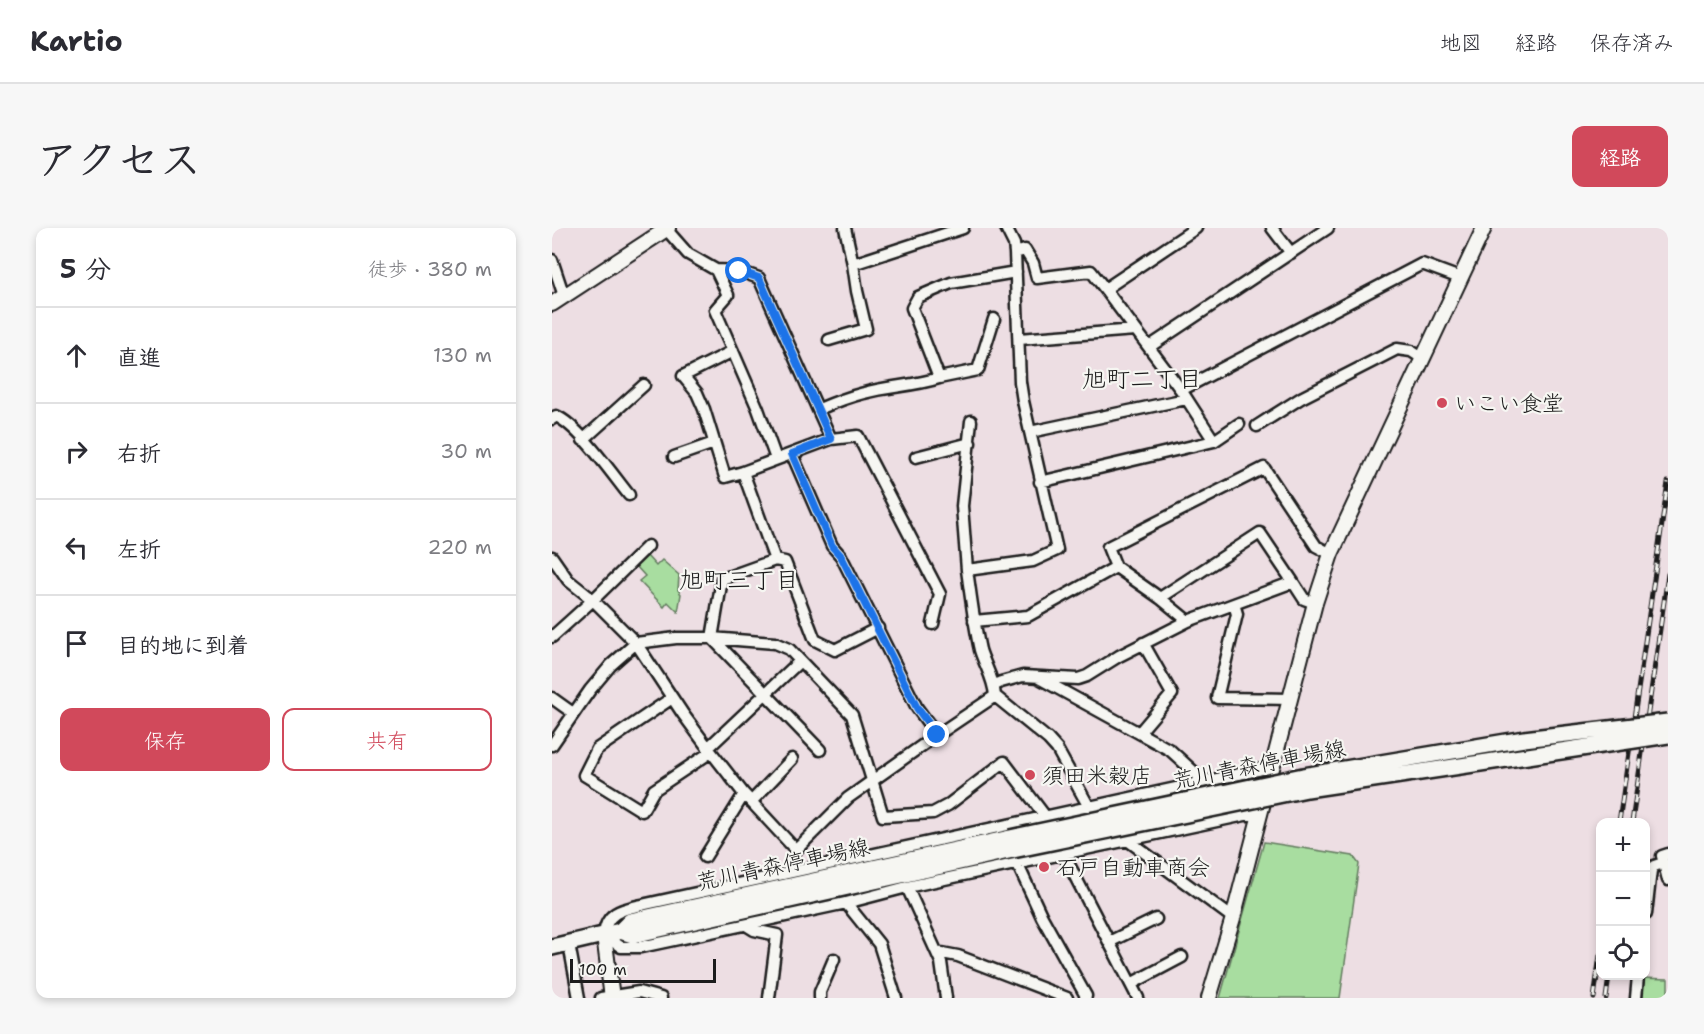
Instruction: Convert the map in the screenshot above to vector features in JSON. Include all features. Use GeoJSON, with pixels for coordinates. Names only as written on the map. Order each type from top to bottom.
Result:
{"type":"FeatureCollection","features":[{"type":"Feature","properties":{"kind":"main road","name":"荒川青森停車場線"},"geometry":{"type":"LineString","coordinates":[[1014,850],[1303,776],[1524,739],[1668,722]]}},
{"type":"Feature","properties":{"kind":"main road","name":"荒川青森停車場線"},"geometry":{"type":"LineString","coordinates":[[552,947],[620,931],[633,935],[1014,850],[1307,789],[1668,735]]}},
{"type":"Feature","properties":{"kind":"street"},"geometry":{"type":"LineString","coordinates":[[829,340],[866,329],[856,291],[845,228]]}},
{"type":"Feature","properties":{"kind":"street"},"geometry":{"type":"LineString","coordinates":[[853,264],[963,228]]}},
{"type":"Feature","properties":{"kind":"street"},"geometry":{"type":"LineString","coordinates":[[967,570],[1034,561],[1057,550],[1040,482],[1020,382],[1015,253],[1014,244],[1006,228]]}},
{"type":"Feature","properties":{"kind":"street"},"geometry":{"type":"LineString","coordinates":[[1105,289],[1196,228]]}},
{"type":"Feature","properties":{"kind":"street"},"geometry":{"type":"LineString","coordinates":[[1272,228],[1291,253]]}},
{"type":"Feature","properties":{"kind":"street"},"geometry":{"type":"LineString","coordinates":[[1149,347],[1328,228]]}},
{"type":"Feature","properties":{"kind":"street"},"geometry":{"type":"LineString","coordinates":[[1209,998],[1233,918],[1315,603],[1331,554],[1484,228]]}},
{"type":"Feature","properties":{"kind":"street"},"geometry":{"type":"LineString","coordinates":[[552,304],[667,229],[688,254],[716,270],[739,271],[759,278],[831,439]]}},
{"type":"Feature","properties":{"kind":"street"},"geometry":{"type":"LineString","coordinates":[[1015,253],[1025,250],[1033,263],[1037,278],[1091,271],[1184,395],[1214,441]]}},
{"type":"Feature","properties":{"kind":"street"},"geometry":{"type":"LineString","coordinates":[[552,260],[564,296]]}},
{"type":"Feature","properties":{"kind":"street"},"geometry":{"type":"LineString","coordinates":[[1030,432],[1184,395],[1422,264],[1460,278]]}},
{"type":"Feature","properties":{"kind":"street"},"geometry":{"type":"LineString","coordinates":[[716,270],[728,295],[715,310],[776,459]]}},
{"type":"Feature","properties":{"kind":"street"},"geometry":{"type":"LineString","coordinates":[[939,378],[912,308],[918,297],[951,283],[1016,272]]}},
{"type":"Feature","properties":{"kind":"street"},"geometry":{"type":"LineString","coordinates":[[819,409],[863,393],[912,386],[978,370],[994,319]]}},
{"type":"Feature","properties":{"kind":"street"},"geometry":{"type":"LineString","coordinates":[[1019,339],[1136,330]]}},
{"type":"Feature","properties":{"kind":"street"},"geometry":{"type":"LineString","coordinates":[[1257,426],[1301,398],[1397,349],[1411,351],[1422,358]]}},
{"type":"Feature","properties":{"kind":"street"},"geometry":{"type":"LineString","coordinates":[[733,351],[683,376],[697,393],[725,477],[831,439],[858,436],[940,594],[933,624]]}},
{"type":"Feature","properties":{"kind":"street"},"geometry":{"type":"LineString","coordinates":[[583,440],[644,385]]}},
{"type":"Feature","properties":{"kind":"street"},"geometry":{"type":"LineString","coordinates":[[553,415],[564,419],[629,495]]}},
{"type":"Feature","properties":{"kind":"street"},"geometry":{"type":"LineString","coordinates":[[971,421],[962,506],[967,570],[981,653],[995,691],[1057,749],[1089,807]]}},
{"type":"Feature","properties":{"kind":"street"},"geometry":{"type":"LineString","coordinates":[[1040,482],[1214,441],[1239,424]]}},
{"type":"Feature","properties":{"kind":"street"},"geometry":{"type":"LineString","coordinates":[[674,457],[714,442]]}},
{"type":"Feature","properties":{"kind":"street"},"geometry":{"type":"LineString","coordinates":[[916,457],[970,442]]}},
{"type":"Feature","properties":{"kind":"street"},"geometry":{"type":"LineString","coordinates":[[792,454],[832,546],[841,556],[917,708],[937,735]]}},
{"type":"Feature","properties":{"kind":"street"},"geometry":{"type":"LineString","coordinates":[[1188,621],[1161,597],[1116,567],[1108,547],[1264,468],[1316,546],[1331,554]]}},
{"type":"Feature","properties":{"kind":"street"},"geometry":{"type":"LineString","coordinates":[[743,472],[775,560]]}},
{"type":"Feature","properties":{"kind":"street"},"geometry":{"type":"LineString","coordinates":[[1161,597],[1260,533],[1304,599],[1315,603]]}},
{"type":"Feature","properties":{"kind":"street"},"geometry":{"type":"LineString","coordinates":[[552,637],[648,546]]}},
{"type":"Feature","properties":{"kind":"street"},"geometry":{"type":"LineString","coordinates":[[552,557],[568,580],[593,600],[636,643],[672,698],[747,798],[796,850],[848,798],[1016,677],[1033,675],[1078,679],[1087,676],[1143,643],[1188,621],[1293,582]]}},
{"type":"Feature","properties":{"kind":"street"},"geometry":{"type":"LineString","coordinates":[[712,638],[722,579],[775,560],[785,562],[815,640],[835,650],[878,628]]}},
{"type":"Feature","properties":{"kind":"street"},"geometry":{"type":"LineString","coordinates":[[974,621],[1028,616],[1116,567]]}},
{"type":"Feature","properties":{"kind":"street"},"geometry":{"type":"LineString","coordinates":[[1234,604],[1237,614],[1217,698],[1291,699]]}},
{"type":"Feature","properties":{"kind":"street"},"geometry":{"type":"LineString","coordinates":[[552,745],[573,712],[610,665],[636,643],[676,638],[712,638],[782,645],[789,649],[852,715],[884,816],[933,813],[948,805],[1004,762],[1045,816]]}},
{"type":"Feature","properties":{"kind":"street"},"geometry":{"type":"LineString","coordinates":[[712,638],[820,750]]}},
{"type":"Feature","properties":{"kind":"street"},"geometry":{"type":"LineString","coordinates":[[1138,733],[1172,694],[1143,643]]}},
{"type":"Feature","properties":{"kind":"street"},"geometry":{"type":"LineString","coordinates":[[672,698],[597,749],[584,775],[642,810],[654,790],[710,750],[800,661]]}},
{"type":"Feature","properties":{"kind":"street"},"geometry":{"type":"LineString","coordinates":[[1033,675],[1170,750],[1205,782]]}},
{"type":"Feature","properties":{"kind":"street"},"geometry":{"type":"LineString","coordinates":[[552,698],[573,712]]}},
{"type":"Feature","properties":{"kind":"street"},"geometry":{"type":"LineString","coordinates":[[705,856],[747,798],[792,759]]}},
{"type":"Feature","properties":{"kind":"street"},"geometry":{"type":"LineString","coordinates":[[661,998],[639,992],[608,997],[604,926],[609,917],[619,911],[1272,767]]}},
{"type":"Feature","properties":{"kind":"street"},"geometry":{"type":"LineString","coordinates":[[604,935],[621,946],[641,947],[846,903],[907,887],[1014,850],[1062,853],[1245,815],[1260,815]]}},
{"type":"Feature","properties":{"kind":"street"},"geometry":{"type":"LineString","coordinates":[[1126,839],[1233,918]]}},
{"type":"Feature","properties":{"kind":"street"},"geometry":{"type":"LineString","coordinates":[[1014,850],[1042,916],[1086,996],[1085,998]]}},
{"type":"Feature","properties":{"kind":"street"},"geometry":{"type":"LineString","coordinates":[[1062,853],[1138,998]]}},
{"type":"Feature","properties":{"kind":"street"},"geometry":{"type":"LineString","coordinates":[[1650,879],[1651,870],[1665,858],[1668,880]]}},
{"type":"Feature","properties":{"kind":"street"},"geometry":{"type":"LineString","coordinates":[[907,887],[941,962],[946,998]]}},
{"type":"Feature","properties":{"kind":"street"},"geometry":{"type":"LineString","coordinates":[[846,903],[879,944],[897,998]]}},
{"type":"Feature","properties":{"kind":"street"},"geometry":{"type":"LineString","coordinates":[[1109,942],[1156,920]]}},
{"type":"Feature","properties":{"kind":"street"},"geometry":{"type":"LineString","coordinates":[[746,925],[754,930],[777,935],[769,998]]}},
{"type":"Feature","properties":{"kind":"street"},"geometry":{"type":"LineString","coordinates":[[569,944],[579,998]]}},
{"type":"Feature","properties":{"kind":"street"},"geometry":{"type":"LineString","coordinates":[[937,952],[958,956],[1067,998]]}},
{"type":"Feature","properties":{"kind":"street"},"geometry":{"type":"LineString","coordinates":[[1131,984],[1182,957]]}},
{"type":"Feature","properties":{"kind":"street"},"geometry":{"type":"LineString","coordinates":[[820,998],[820,992],[834,959]]}},
{"type":"Feature","properties":{"kind":"street"},"geometry":{"type":"LineString","coordinates":[[1636,998],[1638,980]]}},
{"type":"Feature","properties":{"kind":"green space"},"geometry":{"type":"Polygon","coordinates":[[[647,556],[656,566],[662,560],[679,575],[678,590],[681,594],[678,612],[668,602],[664,607],[639,581],[645,576],[636,566],[647,556]]]}},
{"type":"Feature","properties":{"kind":"green space"},"geometry":{"type":"Polygon","coordinates":[[[1264,842],[1353,856],[1359,864],[1340,998],[1220,998],[1264,842]]]}},
{"type":"Feature","properties":{"kind":"green space"},"geometry":{"type":"Polygon","coordinates":[[[1668,979],[1668,998],[1642,998],[1641,980],[1668,979]]]}},
{"type":"Feature","properties":{"kind":"railway"},"geometry":{"type":"LineString","coordinates":[[1620,818],[1668,482]]}},
{"type":"Feature","properties":{"kind":"railway"},"geometry":{"type":"LineString","coordinates":[[1633,818],[1668,574]]}},
{"type":"Feature","properties":{"kind":"railway"},"geometry":{"type":"LineString","coordinates":[[1594,998],[1597,980]]}},
{"type":"Feature","properties":{"kind":"railway"},"geometry":{"type":"LineString","coordinates":[[1606,998],[1608,980]]}},
{"type":"Feature","properties":{"kind":"place","name":"いこい食堂"},"geometry":{"type":"Point","coordinates":[1442,403]}},
{"type":"Feature","properties":{"kind":"place","name":"須田米穀店"},"geometry":{"type":"Point","coordinates":[1030,775]}},
{"type":"Feature","properties":{"kind":"place","name":"石戸自動車商会"},"geometry":{"type":"Point","coordinates":[1044,867]}},
{"type":"Feature","properties":{"kind":"district","name":"旭町二丁目"},"geometry":{"type":"Point","coordinates":[1142,379]}},
{"type":"Feature","properties":{"kind":"district","name":"旭町三丁目"},"geometry":{"type":"Point","coordinates":[739,580]}},
{"type":"Feature","properties":{"kind":"route"},"geometry":{"type":"LineString","coordinates":[[739,271],[759,278],[831,439],[792,454],[832,546],[841,556],[917,708],[937,735]]}}]}
